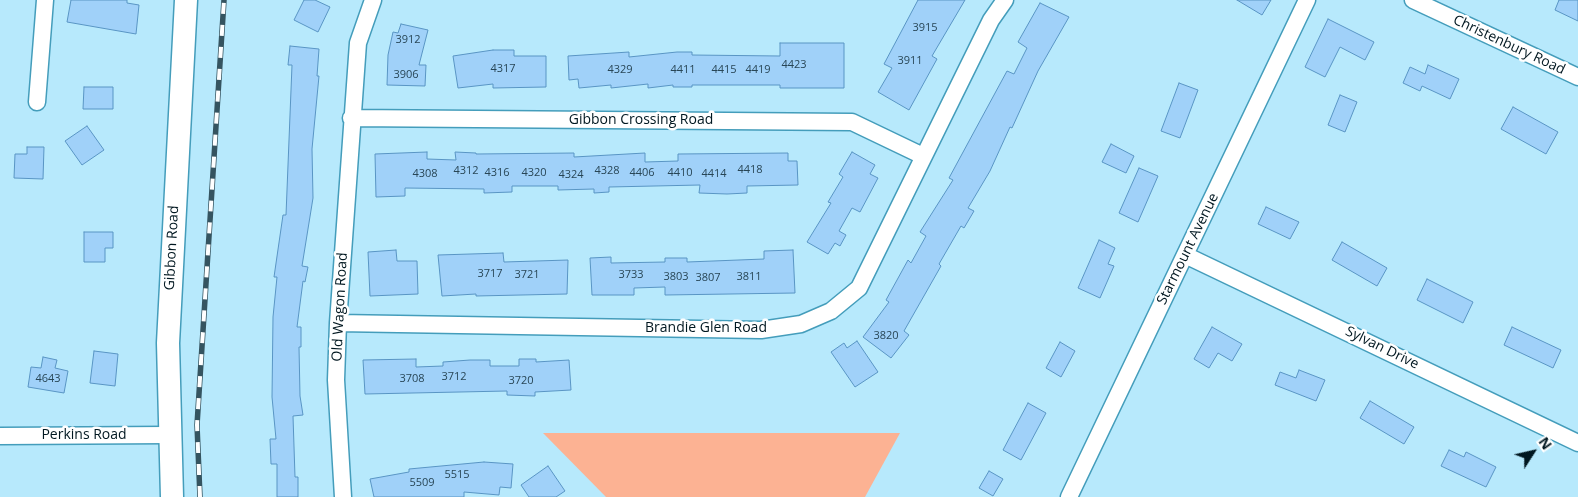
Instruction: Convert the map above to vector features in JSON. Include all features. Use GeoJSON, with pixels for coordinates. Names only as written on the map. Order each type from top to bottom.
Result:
{"type":"FeatureCollection","features":[{"type":"Feature","properties":{"kind":"main road","name":"Gibbon Road"},"geometry":{"type":"LineString","coordinates":[[172,497],[169,435],[168,318],[186,0]]}},
{"type":"Feature","properties":{"kind":"street"},"geometry":{"type":"LineString","coordinates":[[37,102],[45,0]]}},
{"type":"Feature","properties":{"kind":"street","name":"Old Wagon Road"},"geometry":{"type":"LineString","coordinates":[[343,497],[336,380],[338,323],[358,43],[373,0]]}},
{"type":"Feature","properties":{"kind":"street","name":"Brandie Glen Road"},"geometry":{"type":"LineString","coordinates":[[338,323],[761,330],[801,324],[831,311],[859,288],[991,20],[1005,0]]}},
{"type":"Feature","properties":{"kind":"street","name":"Starmount Avenue"},"geometry":{"type":"LineString","coordinates":[[1069,497],[1308,0]]}},
{"type":"Feature","properties":{"kind":"street","name":"Christenbury Road"},"geometry":{"type":"LineString","coordinates":[[1413,0],[1578,77]]}},
{"type":"Feature","properties":{"kind":"street","name":"Gibbon Crossing Road"},"geometry":{"type":"LineString","coordinates":[[352,118],[852,122],[924,156]]}},
{"type":"Feature","properties":{"kind":"street","name":"Sylvan Drive"},"geometry":{"type":"LineString","coordinates":[[1185,255],[1578,443]]}},
{"type":"Feature","properties":{"kind":"street","name":"Perkins Road"},"geometry":{"type":"LineString","coordinates":[[0,436],[169,435]]}},
{"type":"Feature","properties":{"kind":"shaded area"},"geometry":{"type":"Polygon","coordinates":[[[543,433],[900,433],[865,497],[606,497],[543,433]]]}},
{"type":"Feature","properties":{"kind":"building"},"geometry":{"type":"Polygon","coordinates":[[[71,0],[127,0],[127,3],[139,5],[136,34],[67,22],[71,0]]]}},
{"type":"Feature","properties":{"kind":"building"},"geometry":{"type":"Polygon","coordinates":[[[304,0],[315,0],[330,7],[318,32],[294,20],[304,0]]]}},
{"type":"Feature","properties":{"kind":"building"},"geometry":{"type":"Polygon","coordinates":[[[918,0],[965,0],[932,56],[937,59],[909,110],[878,92],[892,68],[884,64],[918,0]]]}},
{"type":"Feature","properties":{"kind":"building"},"geometry":{"type":"Polygon","coordinates":[[[1237,0],[1271,0],[1262,15],[1237,0]]]}},
{"type":"Feature","properties":{"kind":"building"},"geometry":{"type":"Polygon","coordinates":[[[1559,0],[1578,0],[1578,21],[1555,10],[1559,0]]]}},
{"type":"Feature","properties":{"kind":"building"},"geometry":{"type":"Polygon","coordinates":[[[1040,3],[1069,17],[1038,71],[1012,128],[1010,127],[990,171],[968,208],[974,211],[964,228],[961,226],[939,264],[941,266],[904,331],[909,335],[891,358],[863,337],[889,302],[886,300],[908,260],[911,263],[926,236],[920,232],[953,180],[949,178],[1007,71],[1014,74],[1027,48],[1018,42],[1040,3]]]}},
{"type":"Feature","properties":{"kind":"building"},"geometry":{"type":"Polygon","coordinates":[[[1328,19],[1374,42],[1365,60],[1340,47],[1325,77],[1305,67],[1328,19]]]}},
{"type":"Feature","properties":{"kind":"building"},"geometry":{"type":"Polygon","coordinates":[[[401,24],[428,30],[419,65],[426,65],[425,86],[387,85],[388,55],[393,32],[398,33],[401,24]]]}},
{"type":"Feature","properties":{"kind":"building"},"geometry":{"type":"Polygon","coordinates":[[[780,43],[844,43],[844,88],[780,88],[780,85],[692,85],[692,87],[673,87],[673,85],[648,88],[648,84],[611,88],[611,85],[579,88],[578,79],[569,80],[568,56],[629,52],[629,57],[692,52],[692,55],[780,56],[780,43]]]}},
{"type":"Feature","properties":{"kind":"building"},"geometry":{"type":"Polygon","coordinates":[[[290,46],[319,49],[317,76],[319,76],[312,149],[313,198],[302,266],[308,267],[305,282],[303,281],[297,327],[301,327],[301,347],[299,347],[300,396],[303,415],[293,416],[295,477],[298,477],[298,497],[277,497],[277,464],[271,464],[270,439],[276,439],[272,397],[273,317],[277,277],[274,277],[283,215],[286,215],[292,65],[288,65],[290,46]]]}},
{"type":"Feature","properties":{"kind":"building"},"geometry":{"type":"Polygon","coordinates":[[[493,50],[514,50],[514,56],[546,56],[546,87],[493,88],[493,84],[458,88],[453,56],[493,50]]]}},
{"type":"Feature","properties":{"kind":"building"},"geometry":{"type":"Polygon","coordinates":[[[1428,65],[1459,79],[1450,99],[1422,86],[1420,91],[1403,83],[1410,67],[1425,74],[1428,65]]]}},
{"type":"Feature","properties":{"kind":"building"},"geometry":{"type":"Polygon","coordinates":[[[1179,83],[1198,90],[1180,138],[1161,131],[1179,83]]]}},
{"type":"Feature","properties":{"kind":"building"},"geometry":{"type":"Polygon","coordinates":[[[84,87],[113,87],[113,109],[83,109],[84,87]]]}},
{"type":"Feature","properties":{"kind":"building"},"geometry":{"type":"Polygon","coordinates":[[[1340,95],[1357,102],[1345,132],[1328,125],[1340,95]]]}},
{"type":"Feature","properties":{"kind":"building"},"geometry":{"type":"Polygon","coordinates":[[[1513,107],[1558,132],[1546,154],[1501,129],[1513,107]]]}},
{"type":"Feature","properties":{"kind":"building"},"geometry":{"type":"Polygon","coordinates":[[[87,126],[104,150],[82,165],[65,141],[87,126]]]}},
{"type":"Feature","properties":{"kind":"building"},"geometry":{"type":"Polygon","coordinates":[[[1111,144],[1134,156],[1126,173],[1102,162],[1111,144]]]}},
{"type":"Feature","properties":{"kind":"building"},"geometry":{"type":"Polygon","coordinates":[[[27,147],[44,147],[43,179],[14,178],[15,154],[27,154],[27,147]]]}},
{"type":"Feature","properties":{"kind":"building"},"geometry":{"type":"Polygon","coordinates":[[[427,152],[427,159],[456,160],[455,152],[476,154],[574,153],[574,157],[645,153],[645,162],[678,161],[678,154],[788,153],[788,161],[797,161],[798,185],[747,186],[747,193],[727,194],[699,193],[700,185],[609,187],[609,192],[594,193],[594,189],[558,190],[558,186],[512,186],[512,192],[484,193],[484,189],[405,188],[405,196],[376,197],[375,154],[427,152]]]}},
{"type":"Feature","properties":{"kind":"building"},"geometry":{"type":"Polygon","coordinates":[[[852,152],[875,165],[870,174],[878,178],[860,212],[852,208],[839,231],[846,235],[840,246],[835,243],[828,254],[807,242],[831,203],[828,202],[843,177],[839,174],[852,152]]]}},
{"type":"Feature","properties":{"kind":"building"},"geometry":{"type":"Polygon","coordinates":[[[1139,168],[1158,176],[1138,222],[1119,213],[1139,168]]]}},
{"type":"Feature","properties":{"kind":"building"},"geometry":{"type":"Polygon","coordinates":[[[1266,207],[1299,222],[1290,239],[1258,224],[1266,207]]]}},
{"type":"Feature","properties":{"kind":"building"},"geometry":{"type":"Polygon","coordinates":[[[84,232],[113,232],[113,248],[105,248],[105,262],[84,262],[84,232]]]}},
{"type":"Feature","properties":{"kind":"building"},"geometry":{"type":"Polygon","coordinates":[[[1099,240],[1115,248],[1108,264],[1114,266],[1100,298],[1078,288],[1099,240]]]}},
{"type":"Feature","properties":{"kind":"building"},"geometry":{"type":"Polygon","coordinates":[[[1342,242],[1387,268],[1377,286],[1332,260],[1342,242]]]}},
{"type":"Feature","properties":{"kind":"building"},"geometry":{"type":"Polygon","coordinates":[[[396,250],[397,261],[417,261],[418,294],[370,296],[368,252],[396,250]]]}},
{"type":"Feature","properties":{"kind":"building"},"geometry":{"type":"Polygon","coordinates":[[[793,250],[795,293],[665,295],[665,287],[634,288],[634,295],[592,295],[590,258],[611,257],[611,263],[665,262],[665,258],[687,258],[687,262],[764,259],[764,251],[793,250]]]}},
{"type":"Feature","properties":{"kind":"building"},"geometry":{"type":"Polygon","coordinates":[[[503,253],[504,262],[568,260],[567,294],[442,296],[438,255],[503,253]]]}},
{"type":"Feature","properties":{"kind":"building"},"geometry":{"type":"Polygon","coordinates":[[[1427,279],[1473,302],[1463,323],[1417,300],[1427,279]]]}},
{"type":"Feature","properties":{"kind":"building"},"geometry":{"type":"Polygon","coordinates":[[[1212,327],[1242,344],[1232,361],[1218,353],[1209,368],[1194,359],[1212,327]]]}},
{"type":"Feature","properties":{"kind":"building"},"geometry":{"type":"Polygon","coordinates":[[[1512,327],[1561,350],[1553,368],[1504,345],[1512,327]]]}},
{"type":"Feature","properties":{"kind":"building"},"geometry":{"type":"Polygon","coordinates":[[[857,341],[878,372],[855,387],[831,352],[844,343],[847,348],[857,341]]]}},
{"type":"Feature","properties":{"kind":"building"},"geometry":{"type":"Polygon","coordinates":[[[1060,342],[1075,351],[1061,377],[1046,368],[1060,342]]]}},
{"type":"Feature","properties":{"kind":"building"},"geometry":{"type":"Polygon","coordinates":[[[94,351],[118,354],[115,386],[90,383],[94,351]]]}},
{"type":"Feature","properties":{"kind":"building"},"geometry":{"type":"Polygon","coordinates":[[[43,357],[57,360],[55,368],[68,371],[64,393],[28,387],[31,367],[41,368],[43,357]]]}},
{"type":"Feature","properties":{"kind":"building"},"geometry":{"type":"Polygon","coordinates":[[[416,359],[416,367],[443,366],[443,362],[470,360],[490,360],[490,366],[519,366],[519,359],[536,359],[536,362],[569,360],[571,390],[535,392],[535,396],[507,395],[507,391],[365,394],[363,360],[416,359]]]}},
{"type":"Feature","properties":{"kind":"building"},"geometry":{"type":"Polygon","coordinates":[[[1299,370],[1325,380],[1316,401],[1275,385],[1280,372],[1296,378],[1299,370]]]}},
{"type":"Feature","properties":{"kind":"building"},"geometry":{"type":"Polygon","coordinates":[[[1370,401],[1414,427],[1404,444],[1360,418],[1370,401]]]}},
{"type":"Feature","properties":{"kind":"building"},"geometry":{"type":"Polygon","coordinates":[[[1028,403],[1046,413],[1021,460],[1003,450],[1028,403]]]}},
{"type":"Feature","properties":{"kind":"building"},"geometry":{"type":"Polygon","coordinates":[[[1449,450],[1464,457],[1466,452],[1496,467],[1486,487],[1441,466],[1449,450]]]}},
{"type":"Feature","properties":{"kind":"building"},"geometry":{"type":"Polygon","coordinates":[[[484,462],[513,464],[511,488],[500,487],[499,495],[464,492],[464,497],[374,497],[370,479],[409,472],[409,469],[484,462]]]}},
{"type":"Feature","properties":{"kind":"building"},"geometry":{"type":"Polygon","coordinates":[[[548,466],[565,491],[556,497],[529,497],[521,485],[548,466]]]}},
{"type":"Feature","properties":{"kind":"building"},"geometry":{"type":"Polygon","coordinates":[[[989,471],[1003,479],[993,496],[979,488],[989,471]]]}},
{"type":"Feature","properties":{"kind":"railway"},"geometry":{"type":"LineString","coordinates":[[200,497],[197,425],[224,0]]}}]}
